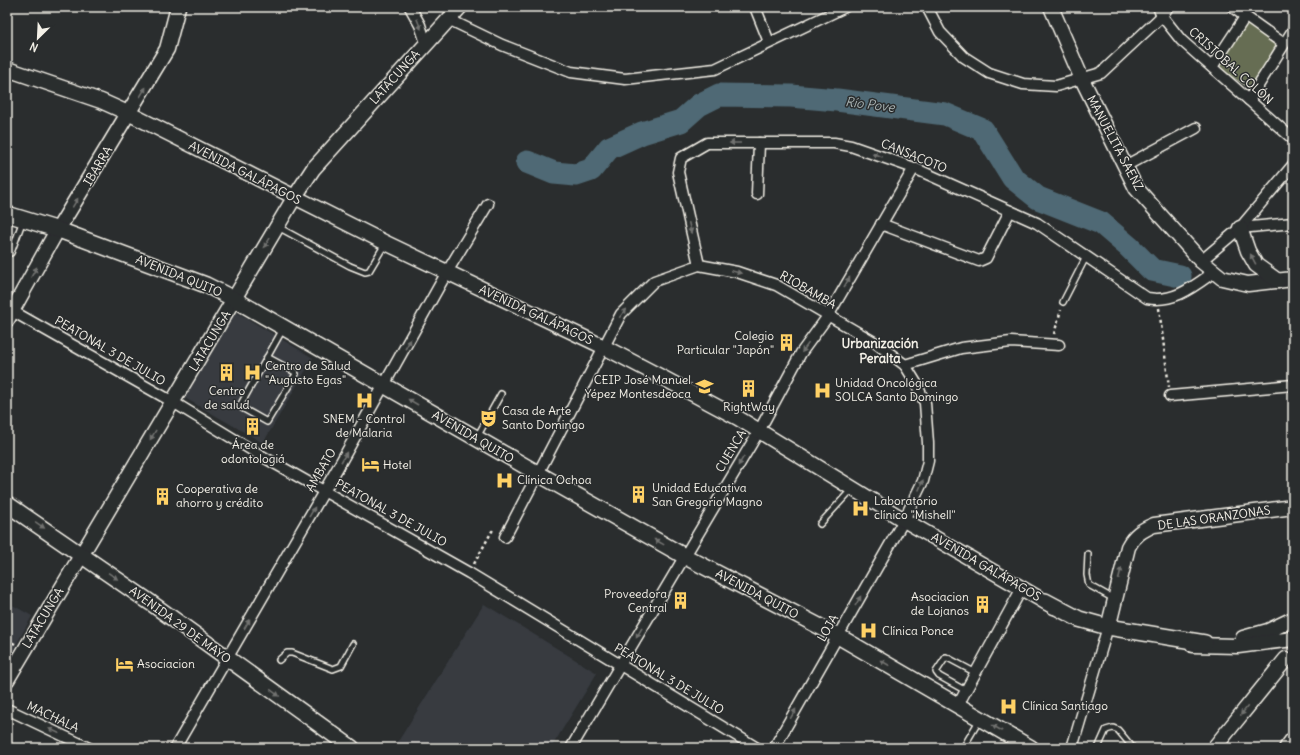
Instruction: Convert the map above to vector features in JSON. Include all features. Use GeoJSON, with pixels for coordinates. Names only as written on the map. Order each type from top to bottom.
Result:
{"type":"FeatureCollection","features":[{"type":"Feature","properties":{"kind":"main road","name":"AVENIDA QUITO"},"geometry":{"type":"LineString","coordinates":[[7,214],[59,230],[206,285],[234,299],[684,556],[838,636],[1031,748]]}},
{"type":"Feature","properties":{"kind":"main road","name":"AVENIDA 29 DE MAYO"},"geometry":{"type":"LineString","coordinates":[[7,504],[81,554],[227,658],[261,678],[352,748]]}},
{"type":"Feature","properties":{"kind":"main road"},"geometry":{"type":"LineString","coordinates":[[1045,601],[1079,618],[1108,627],[1205,643]]}},
{"type":"Feature","properties":{"kind":"main road"},"geometry":{"type":"LineString","coordinates":[[1287,748],[1293,740]]}},
{"type":"Feature","properties":{"kind":"street","name":"IBARRA"},"geometry":{"type":"LineString","coordinates":[[9,313],[130,114],[167,49],[173,32],[178,7]]}},
{"type":"Feature","properties":{"kind":"street"},"geometry":{"type":"LineString","coordinates":[[410,7],[420,25],[426,43]]}},
{"type":"Feature","properties":{"kind":"street","name":"LATACUNGA"},"geometry":{"type":"LineString","coordinates":[[7,680],[294,198],[314,169],[460,7]]}},
{"type":"Feature","properties":{"kind":"street"},"geometry":{"type":"LineString","coordinates":[[755,7],[770,42]]}},
{"type":"Feature","properties":{"kind":"street"},"geometry":{"type":"LineString","coordinates":[[448,19],[502,45],[571,72],[625,79],[715,69],[845,7]]}},
{"type":"Feature","properties":{"kind":"street"},"geometry":{"type":"LineString","coordinates":[[927,7],[940,32],[964,57],[989,73],[1023,84],[1056,86],[1081,77],[1101,73],[1160,12],[1168,7]]}},
{"type":"Feature","properties":{"kind":"street","name":"MANUELITA SAENZ"},"geometry":{"type":"LineString","coordinates":[[1051,7],[1081,77],[1136,188],[1201,261],[1222,278],[1248,284],[1293,279]]}},
{"type":"Feature","properties":{"kind":"street"},"geometry":{"type":"LineString","coordinates":[[1232,7],[1284,44]]}},
{"type":"Feature","properties":{"kind":"street","name":"CRISTOBAL COLÓN"},"geometry":{"type":"LineString","coordinates":[[1160,12],[1181,40],[1293,139]]}},
{"type":"Feature","properties":{"kind":"street"},"geometry":{"type":"LineString","coordinates":[[1212,67],[1245,17]]}},
{"type":"Feature","properties":{"kind":"street"},"geometry":{"type":"LineString","coordinates":[[1249,100],[1293,30]]}},
{"type":"Feature","properties":{"kind":"street","name":"AVENIDA GALÁPAGOS"},"geometry":{"type":"LineString","coordinates":[[7,69],[101,101],[130,114],[294,198],[604,347],[759,430],[904,520],[1045,601],[1108,627],[1204,646],[1238,646],[1293,639]]}},
{"type":"Feature","properties":{"kind":"street"},"geometry":{"type":"LineString","coordinates":[[1125,166],[1196,128]]}},
{"type":"Feature","properties":{"kind":"street"},"geometry":{"type":"LineString","coordinates":[[757,194],[759,143]]}},
{"type":"Feature","properties":{"kind":"street","name":"CANSACOTO"},"geometry":{"type":"LineString","coordinates":[[698,265],[678,172],[680,158],[706,144],[834,143],[851,146],[914,168],[1037,223],[1147,298],[1158,300]]}},
{"type":"Feature","properties":{"kind":"street"},"geometry":{"type":"LineString","coordinates":[[1201,261],[1240,228],[1293,165]]}},
{"type":"Feature","properties":{"kind":"street","name":"CUENCA"},"geometry":{"type":"LineString","coordinates":[[571,748],[759,430],[801,353],[828,316],[914,168]]}},
{"type":"Feature","properties":{"kind":"street","name":"AMBATO"},"geometry":{"type":"LineString","coordinates":[[175,748],[384,386],[447,272],[488,204]]}},
{"type":"Feature","properties":{"kind":"street"},"geometry":{"type":"LineString","coordinates":[[881,224],[979,261],[986,258],[1010,211]]}},
{"type":"Feature","properties":{"kind":"street"},"geometry":{"type":"LineString","coordinates":[[1240,228],[1293,223]]}},
{"type":"Feature","properties":{"kind":"street"},"geometry":{"type":"LineString","coordinates":[[1240,228],[1248,251],[1256,266],[1278,281]]}},
{"type":"Feature","properties":{"kind":"street"},"geometry":{"type":"LineString","coordinates":[[505,537],[621,314],[654,281],[698,265]]}},
{"type":"Feature","properties":{"kind":"street","name":"RIOBAMBA"},"geometry":{"type":"LineString","coordinates":[[698,265],[736,272],[776,285],[876,342],[905,365],[916,383],[925,404],[928,461],[923,482],[904,520]]}},
{"type":"Feature","properties":{"kind":"street"},"geometry":{"type":"LineString","coordinates":[[1158,300],[1168,299],[1214,272]]}},
{"type":"Feature","properties":{"kind":"street","name":"PEATONAL 3 DE JULIO"},"geometry":{"type":"LineString","coordinates":[[9,313],[173,402],[260,455],[469,572],[757,748]]}},
{"type":"Feature","properties":{"kind":"street"},"geometry":{"type":"LineString","coordinates":[[905,365],[961,348],[1011,342],[1055,345]]}},
{"type":"Feature","properties":{"kind":"street"},"geometry":{"type":"LineString","coordinates":[[1170,396],[1293,385]]}},
{"type":"Feature","properties":{"kind":"street","name":"DE LAS ORANZONAS"},"geometry":{"type":"LineString","coordinates":[[1072,748],[1108,627],[1128,547],[1134,536],[1145,529],[1154,526],[1293,507]]}},
{"type":"Feature","properties":{"kind":"street","name":"LOJA"},"geometry":{"type":"LineString","coordinates":[[774,748],[904,520]]}},
{"type":"Feature","properties":{"kind":"street"},"geometry":{"type":"LineString","coordinates":[[958,705],[1022,588]]}},
{"type":"Feature","properties":{"kind":"street","name":"AVENIDA GALÁPAGOS"},"geometry":{"type":"LineString","coordinates":[[1108,627],[1191,639],[1232,639],[1261,634],[1293,619]]}},
{"type":"Feature","properties":{"kind":"street"},"geometry":{"type":"LineString","coordinates":[[1214,748],[1286,659]]}},
{"type":"Feature","properties":{"kind":"street","name":"MACHALA"},"geometry":{"type":"LineString","coordinates":[[7,709],[89,748]]}},
{"type":"Feature","properties":{"kind":"lane"},"geometry":{"type":"LineString","coordinates":[[11,253],[24,219]]}},
{"type":"Feature","properties":{"kind":"lane"},"geometry":{"type":"LineString","coordinates":[[278,226],[350,266],[365,272],[369,271],[386,243]]}},
{"type":"Feature","properties":{"kind":"lane"},"geometry":{"type":"LineString","coordinates":[[1063,302],[1086,257]]}},
{"type":"Feature","properties":{"kind":"lane"},"geometry":{"type":"LineString","coordinates":[[267,357],[295,372],[296,374],[267,422],[242,408],[241,404],[267,357],[284,328]]}},
{"type":"Feature","properties":{"kind":"lane"},"geometry":{"type":"LineString","coordinates":[[476,438],[501,394]]}},
{"type":"Feature","properties":{"kind":"lane"},"geometry":{"type":"LineString","coordinates":[[820,524],[852,488]]}},
{"type":"Feature","properties":{"kind":"lane"},"geometry":{"type":"LineString","coordinates":[[1088,554],[1087,575],[1089,585],[1114,599]]}},
{"type":"Feature","properties":{"kind":"lane"},"geometry":{"type":"LineString","coordinates":[[279,660],[287,653],[292,653],[333,669],[341,666],[353,644]]}},
{"type":"Feature","properties":{"kind":"lane"},"geometry":{"type":"LineString","coordinates":[[966,691],[939,676],[936,672],[946,657],[976,673]]}},
{"type":"Feature","properties":{"kind":"lane"},"geometry":{"type":"LineString","coordinates":[[963,748],[980,718]]}},
{"type":"Feature","properties":{"kind":"lane"},"geometry":{"type":"LineString","coordinates":[[1098,748],[1106,730],[1114,728],[1133,748]]}},
{"type":"Feature","properties":{"kind":"path"},"geometry":{"type":"LineString","coordinates":[[1158,300],[1170,396]]}},
{"type":"Feature","properties":{"kind":"path"},"geometry":{"type":"LineString","coordinates":[[1055,345],[1063,302]]}},
{"type":"Feature","properties":{"kind":"path"},"geometry":{"type":"LineString","coordinates":[[469,572],[492,531],[505,537]]}},
{"type":"Feature","properties":{"kind":"shaded area","name":"Centro de Salud \"Augusto Egas\""},"geometry":{"type":"Polygon","coordinates":[[[236,312],[313,358],[263,443],[185,398],[236,312]]]}},
{"type":"Feature","properties":{"kind":"shaded area"},"geometry":{"type":"Polygon","coordinates":[[[7,602],[32,616],[7,661],[7,602]]]}},
{"type":"Feature","properties":{"kind":"shaded area"},"geometry":{"type":"Polygon","coordinates":[[[484,604],[597,673],[551,748],[394,748],[484,604]]]}},
{"type":"Feature","properties":{"kind":"green space"},"geometry":{"type":"Polygon","coordinates":[[[1246,23],[1278,45],[1249,88],[1216,66],[1246,23]]]}},
{"type":"Feature","properties":{"kind":"waterway","name":"Río Pove"},"geometry":{"type":"LineString","coordinates":[[527,162],[554,173],[576,175],[591,170],[609,148],[642,133],[681,121],[699,105],[719,95],[791,96],[837,100],[945,114],[983,130],[1013,178],[1038,198],[1101,223],[1129,247],[1152,270],[1180,276]]}},
{"type":"Feature","properties":{"kind":"tunnel"},"geometry":{"type":"LineString","coordinates":[[1286,659],[1293,650]]}},
{"type":"Feature","properties":{"kind":"place","name":"Colegio Particular \"Japón\""},"geometry":{"type":"Point","coordinates":[787,343]}},
{"type":"Feature","properties":{"kind":"place","name":"Centro de salud"},"geometry":{"type":"Point","coordinates":[227,372]}},
{"type":"Feature","properties":{"kind":"place","name":"Centro de Salud \"Augusto Egas\""},"geometry":{"type":"Point","coordinates":[252,373]}},
{"type":"Feature","properties":{"kind":"place","name":"CEIP José Manuel Yépez Montesdeoca"},"geometry":{"type":"Point","coordinates":[704,387]}},
{"type":"Feature","properties":{"kind":"place","name":"RightWay"},"geometry":{"type":"Point","coordinates":[749,388]}},
{"type":"Feature","properties":{"kind":"place","name":"Unidad Oncológica SOLCA Santo Domingo"},"geometry":{"type":"Point","coordinates":[822,390]}},
{"type":"Feature","properties":{"kind":"place","name":"SNEM - Control de Malaria"},"geometry":{"type":"Point","coordinates":[364,400]}},
{"type":"Feature","properties":{"kind":"place","name":"Casa de Arte Santo Domingo"},"geometry":{"type":"Point","coordinates":[489,418]}},
{"type":"Feature","properties":{"kind":"place","name":"Área de odontologiá"},"geometry":{"type":"Point","coordinates":[253,426]}},
{"type":"Feature","properties":{"kind":"place","name":"Hotel"},"geometry":{"type":"Point","coordinates":[370,465]}},
{"type":"Feature","properties":{"kind":"place","name":"Clínica Ochoa"},"geometry":{"type":"Point","coordinates":[504,480]}},
{"type":"Feature","properties":{"kind":"place","name":"Unidad Educativa San Gregorio Magno"},"geometry":{"type":"Point","coordinates":[639,495]}},
{"type":"Feature","properties":{"kind":"place","name":"Cooperativa de ahorro y crédito"},"geometry":{"type":"Point","coordinates":[163,496]}},
{"type":"Feature","properties":{"kind":"place","name":"Laboratorio clínico \"Mishell\""},"geometry":{"type":"Point","coordinates":[861,508]}},
{"type":"Feature","properties":{"kind":"place","name":"Proveedora Central"},"geometry":{"type":"Point","coordinates":[680,601]}},
{"type":"Feature","properties":{"kind":"place","name":"Asociacion de Lojanos"},"geometry":{"type":"Point","coordinates":[982,604]}},
{"type":"Feature","properties":{"kind":"place","name":"Clínica Ponce"},"geometry":{"type":"Point","coordinates":[869,631]}},
{"type":"Feature","properties":{"kind":"place","name":"Asociacion"},"geometry":{"type":"Point","coordinates":[124,664]}},
{"type":"Feature","properties":{"kind":"place","name":"Clínica Santiago"},"geometry":{"type":"Point","coordinates":[1009,706]}},
{"type":"Feature","properties":{"kind":"district","name":"Urbanización Peralta"},"geometry":{"type":"Point","coordinates":[880,350]}}]}
